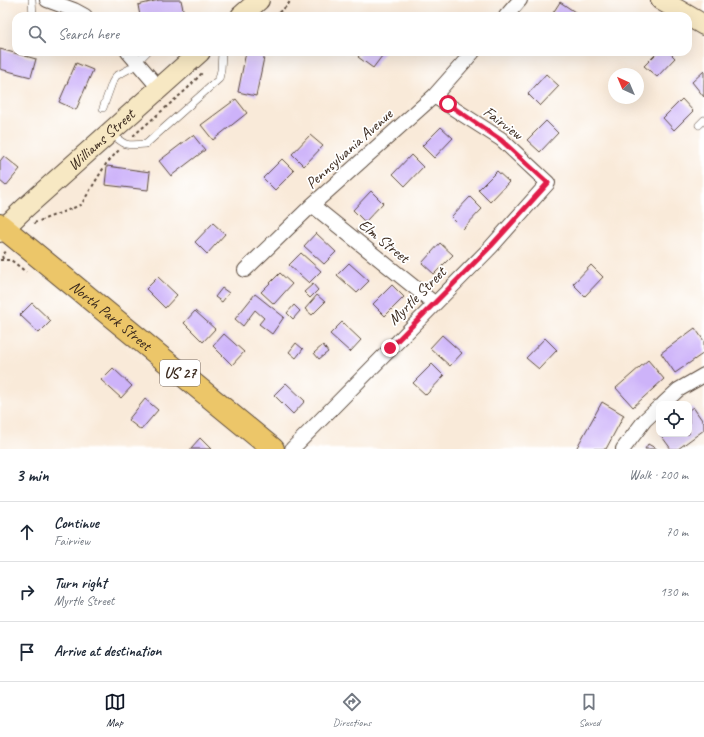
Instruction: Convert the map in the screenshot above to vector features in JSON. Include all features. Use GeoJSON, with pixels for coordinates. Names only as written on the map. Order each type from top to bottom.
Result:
{"type":"FeatureCollection","features":[{"type":"Feature","properties":{"kind":"main road","name":"North Park Street"},"geometry":{"type":"LineString","coordinates":[[1,229],[273,449]]}},
{"type":"Feature","properties":{"kind":"street"},"geometry":{"type":"LineString","coordinates":[[47,0],[78,12]]}},
{"type":"Feature","properties":{"kind":"street"},"geometry":{"type":"LineString","coordinates":[[246,12],[259,0]]}},
{"type":"Feature","properties":{"kind":"street"},"geometry":{"type":"LineString","coordinates":[[510,12],[520,0]]}},
{"type":"Feature","properties":{"kind":"street"},"geometry":{"type":"LineString","coordinates":[[661,0],[689,6],[704,24]]}},
{"type":"Feature","properties":{"kind":"street"},"geometry":{"type":"LineString","coordinates":[[138,56],[159,88]]}},
{"type":"Feature","properties":{"kind":"street","name":"Pennsylvania Avenue"},"geometry":{"type":"LineString","coordinates":[[245,270],[312,205],[434,96],[470,56]]}},
{"type":"Feature","properties":{"kind":"street","name":"Williams Street"},"geometry":{"type":"LineString","coordinates":[[1,229],[116,140],[159,88],[202,61]]}},
{"type":"Feature","properties":{"kind":"street","name":"Fairview"},"geometry":{"type":"LineString","coordinates":[[434,96],[501,140],[548,183]]}},
{"type":"Feature","properties":{"kind":"street","name":"Myrtle Street"},"geometry":{"type":"LineString","coordinates":[[292,449],[491,246],[548,183]]}},
{"type":"Feature","properties":{"kind":"street","name":"Elm Street"},"geometry":{"type":"LineString","coordinates":[[312,205],[434,303]]}},
{"type":"Feature","properties":{"kind":"street"},"geometry":{"type":"LineString","coordinates":[[666,401],[678,390],[704,375]]}},
{"type":"Feature","properties":{"kind":"street"},"geometry":{"type":"LineString","coordinates":[[624,449],[645,420],[656,410]]}},
{"type":"Feature","properties":{"kind":"lane"},"geometry":{"type":"LineString","coordinates":[[32,0],[33,12]]}},
{"type":"Feature","properties":{"kind":"lane"},"geometry":{"type":"LineString","coordinates":[[103,108],[112,82],[116,76],[131,68],[137,56]]}},
{"type":"Feature","properties":{"kind":"lane"},"geometry":{"type":"LineString","coordinates":[[116,140],[130,146],[146,144],[219,79],[222,56]]}},
{"type":"Feature","properties":{"kind":"path"},"geometry":{"type":"LineString","coordinates":[[279,12],[287,6],[291,0]]}},
{"type":"Feature","properties":{"kind":"path"},"geometry":{"type":"LineString","coordinates":[[129,140],[187,89],[202,61]]}},
{"type":"Feature","properties":{"kind":"path"},"geometry":{"type":"LineString","coordinates":[[31,225],[35,222],[81,205],[106,164],[116,140]]}},
{"type":"Feature","properties":{"kind":"path"},"geometry":{"type":"LineString","coordinates":[[2,256],[1,260],[11,260],[26,272]]}},
{"type":"Feature","properties":{"kind":"building"},"geometry":{"type":"Polygon","coordinates":[[[159,0],[181,0],[184,12],[139,12],[138,5],[159,0]]]}},
{"type":"Feature","properties":{"kind":"building"},"geometry":{"type":"Polygon","coordinates":[[[560,2],[575,12],[554,12],[560,2]]]}},
{"type":"Feature","properties":{"kind":"building"},"geometry":{"type":"Polygon","coordinates":[[[0,49],[12,52],[12,56],[25,56],[36,59],[31,77],[0,69],[0,49]]]}},
{"type":"Feature","properties":{"kind":"building"},"geometry":{"type":"Polygon","coordinates":[[[245,56],[264,56],[256,96],[238,92],[245,56]]]}},
{"type":"Feature","properties":{"kind":"building"},"geometry":{"type":"Polygon","coordinates":[[[359,56],[382,56],[373,68],[358,57],[359,56]]]}},
{"type":"Feature","properties":{"kind":"building"},"geometry":{"type":"Polygon","coordinates":[[[654,56],[673,56],[675,58],[657,77],[644,66],[654,56]]]}},
{"type":"Feature","properties":{"kind":"building"},"geometry":{"type":"Polygon","coordinates":[[[76,63],[93,70],[76,110],[59,102],[76,63]]]}},
{"type":"Feature","properties":{"kind":"building"},"geometry":{"type":"Polygon","coordinates":[[[704,71],[704,97],[692,82],[704,71]]]}},
{"type":"Feature","properties":{"kind":"building"},"geometry":{"type":"Polygon","coordinates":[[[546,74],[559,86],[540,106],[528,94],[546,74]]]}},
{"type":"Feature","properties":{"kind":"building"},"geometry":{"type":"Polygon","coordinates":[[[236,99],[247,113],[213,140],[201,125],[236,99]]]}},
{"type":"Feature","properties":{"kind":"building"},"geometry":{"type":"Polygon","coordinates":[[[682,99],[693,111],[674,130],[663,118],[682,99]]]}},
{"type":"Feature","properties":{"kind":"building"},"geometry":{"type":"Polygon","coordinates":[[[546,121],[558,133],[540,152],[527,140],[546,121]]]}},
{"type":"Feature","properties":{"kind":"building"},"geometry":{"type":"Polygon","coordinates":[[[441,127],[453,138],[434,158],[422,146],[441,127]]]}},
{"type":"Feature","properties":{"kind":"building"},"geometry":{"type":"Polygon","coordinates":[[[193,135],[205,150],[171,176],[159,161],[193,135]]]}},
{"type":"Feature","properties":{"kind":"building"},"geometry":{"type":"Polygon","coordinates":[[[310,135],[323,146],[304,166],[292,154],[310,135]]]}},
{"type":"Feature","properties":{"kind":"building"},"geometry":{"type":"Polygon","coordinates":[[[411,155],[423,167],[405,186],[393,174],[411,155]]]}},
{"type":"Feature","properties":{"kind":"building"},"geometry":{"type":"Polygon","coordinates":[[[4,156],[20,169],[6,186],[0,181],[0,161],[4,156]]]}},
{"type":"Feature","properties":{"kind":"building"},"geometry":{"type":"Polygon","coordinates":[[[282,159],[294,171],[275,190],[263,178],[282,159]]]}},
{"type":"Feature","properties":{"kind":"building"},"geometry":{"type":"Polygon","coordinates":[[[107,166],[150,172],[148,190],[105,185],[107,166]]]}},
{"type":"Feature","properties":{"kind":"building"},"geometry":{"type":"Polygon","coordinates":[[[497,171],[509,182],[490,202],[478,190],[497,171]]]}},
{"type":"Feature","properties":{"kind":"building"},"geometry":{"type":"Polygon","coordinates":[[[371,191],[383,203],[365,222],[353,210],[371,191]]]}},
{"type":"Feature","properties":{"kind":"building"},"geometry":{"type":"Polygon","coordinates":[[[470,197],[482,209],[463,229],[451,217],[470,197]]]}},
{"type":"Feature","properties":{"kind":"building"},"geometry":{"type":"Polygon","coordinates":[[[213,223],[225,234],[207,254],[195,242],[213,223]]]}},
{"type":"Feature","properties":{"kind":"building"},"geometry":{"type":"Polygon","coordinates":[[[316,233],[336,252],[324,264],[304,246],[316,233]]]}},
{"type":"Feature","properties":{"kind":"building"},"geometry":{"type":"Polygon","coordinates":[[[440,243],[453,255],[434,274],[422,263],[440,243]]]}},
{"type":"Feature","properties":{"kind":"building"},"geometry":{"type":"Polygon","coordinates":[[[301,253],[321,271],[309,283],[289,265],[301,253]]]}},
{"type":"Feature","properties":{"kind":"building"},"geometry":{"type":"Polygon","coordinates":[[[349,263],[369,281],[357,293],[337,275],[349,263]]]}},
{"type":"Feature","properties":{"kind":"building"},"geometry":{"type":"Polygon","coordinates":[[[591,265],[603,277],[585,296],[573,284],[591,265]]]}},
{"type":"Feature","properties":{"kind":"building"},"geometry":{"type":"Polygon","coordinates":[[[280,273],[292,284],[274,304],[261,292],[280,273]]]}},
{"type":"Feature","properties":{"kind":"building"},"geometry":{"type":"Polygon","coordinates":[[[158,277],[177,295],[165,308],[146,289],[158,277]]]}},
{"type":"Feature","properties":{"kind":"building"},"geometry":{"type":"Polygon","coordinates":[[[313,284],[318,290],[310,298],[304,292],[313,284]]]}},
{"type":"Feature","properties":{"kind":"building"},"geometry":{"type":"Polygon","coordinates":[[[392,285],[404,297],[385,316],[373,304],[392,285]]]}},
{"type":"Feature","properties":{"kind":"building"},"geometry":{"type":"Polygon","coordinates":[[[222,288],[229,293],[222,302],[215,297],[222,288]]]}},
{"type":"Feature","properties":{"kind":"building"},"geometry":{"type":"Polygon","coordinates":[[[255,294],[284,317],[272,334],[259,324],[264,318],[255,310],[243,326],[235,319],[255,294]]]}},
{"type":"Feature","properties":{"kind":"building"},"geometry":{"type":"Polygon","coordinates":[[[317,295],[325,302],[312,315],[305,309],[317,295]]]}},
{"type":"Feature","properties":{"kind":"building"},"geometry":{"type":"Polygon","coordinates":[[[32,303],[51,321],[39,333],[20,315],[32,303]]]}},
{"type":"Feature","properties":{"kind":"building"},"geometry":{"type":"Polygon","coordinates":[[[294,305],[300,311],[293,319],[287,313],[294,305]]]}},
{"type":"Feature","properties":{"kind":"building"},"geometry":{"type":"Polygon","coordinates":[[[195,311],[215,329],[203,342],[184,323],[195,311]]]}},
{"type":"Feature","properties":{"kind":"building"},"geometry":{"type":"Polygon","coordinates":[[[342,322],[361,340],[350,352],[330,334],[342,322]]]}},
{"type":"Feature","properties":{"kind":"building"},"geometry":{"type":"Polygon","coordinates":[[[695,328],[704,341],[704,353],[675,373],[661,353],[695,328]]]}},
{"type":"Feature","properties":{"kind":"building"},"geometry":{"type":"Polygon","coordinates":[[[224,334],[244,352],[232,365],[213,346],[224,334]]]}},
{"type":"Feature","properties":{"kind":"building"},"geometry":{"type":"Polygon","coordinates":[[[442,335],[462,353],[450,366],[430,348],[442,335]]]}},
{"type":"Feature","properties":{"kind":"building"},"geometry":{"type":"Polygon","coordinates":[[[545,338],[557,350],[539,369],[526,358],[545,338]]]}},
{"type":"Feature","properties":{"kind":"building"},"geometry":{"type":"Polygon","coordinates":[[[296,343],[303,349],[296,358],[289,352],[296,343]]]}},
{"type":"Feature","properties":{"kind":"building"},"geometry":{"type":"Polygon","coordinates":[[[323,345],[328,352],[319,359],[314,353],[323,345]]]}},
{"type":"Feature","properties":{"kind":"building"},"geometry":{"type":"Polygon","coordinates":[[[648,360],[664,379],[633,407],[616,388],[648,360]]]}},
{"type":"Feature","properties":{"kind":"building"},"geometry":{"type":"Polygon","coordinates":[[[432,364],[444,376],[426,395],[413,383],[432,364]]]}},
{"type":"Feature","properties":{"kind":"building"},"geometry":{"type":"Polygon","coordinates":[[[113,368],[132,386],[121,398],[101,380],[113,368]]]}},
{"type":"Feature","properties":{"kind":"building"},"geometry":{"type":"Polygon","coordinates":[[[286,383],[305,401],[293,414],[274,395],[286,383]]]}},
{"type":"Feature","properties":{"kind":"building"},"geometry":{"type":"Polygon","coordinates":[[[145,399],[158,410],[141,430],[128,420],[145,399]]]}},
{"type":"Feature","properties":{"kind":"building"},"geometry":{"type":"Polygon","coordinates":[[[602,402],[624,415],[606,449],[576,449],[602,402]]]}},
{"type":"Feature","properties":{"kind":"building"},"geometry":{"type":"Polygon","coordinates":[[[693,407],[704,423],[704,430],[678,449],[671,449],[662,437],[692,437],[693,407]]]}},
{"type":"Feature","properties":{"kind":"building"},"geometry":{"type":"Polygon","coordinates":[[[200,438],[211,449],[190,449],[200,438]]]}},
{"type":"Feature","properties":{"kind":"building"},"geometry":{"type":"Polygon","coordinates":[[[648,444],[657,449],[645,449],[648,444]]]}},
{"type":"Feature","properties":{"kind":"route"},"geometry":{"type":"LineString","coordinates":[[390,348],[491,246],[548,183],[501,140],[448,104]]}}]}
